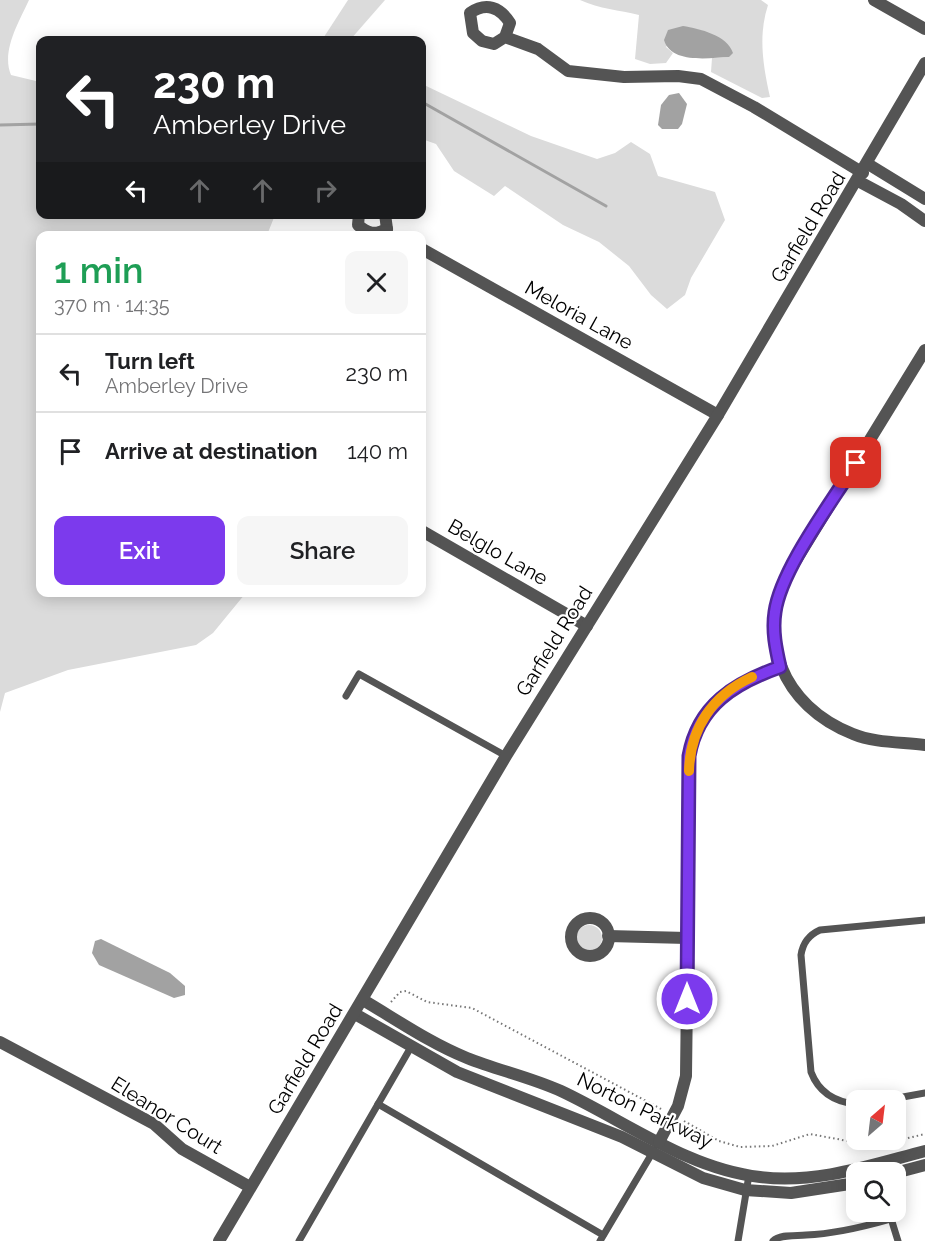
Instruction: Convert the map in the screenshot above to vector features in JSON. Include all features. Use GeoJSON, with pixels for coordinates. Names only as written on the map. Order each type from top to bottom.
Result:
{"type":"FeatureCollection","features":[{"type":"Feature","properties":{"kind":"street"},"geometry":{"type":"LineString","coordinates":[[874,0],[925,29]]}},
{"type":"Feature","properties":{"kind":"street"},"geometry":{"type":"LineString","coordinates":[[505,37],[538,49],[568,70],[624,77],[678,76],[701,79],[754,107],[863,172],[925,199]]}},
{"type":"Feature","properties":{"kind":"street","name":"Garfield Road"},"geometry":{"type":"LineString","coordinates":[[219,1241],[506,756],[718,416],[925,63]]}},
{"type":"Feature","properties":{"kind":"street"},"geometry":{"type":"LineString","coordinates":[[863,172],[925,221]]}},
{"type":"Feature","properties":{"kind":"street","name":"Meloria Lane"},"geometry":{"type":"LineString","coordinates":[[426,251],[718,416]]}},
{"type":"Feature","properties":{"kind":"street"},"geometry":{"type":"LineString","coordinates":[[925,350],[783,584],[774,620],[774,640],[780,667],[812,711],[835,725],[863,737],[925,744]]}},
{"type":"Feature","properties":{"kind":"street","name":"Belglo Lane"},"geometry":{"type":"LineString","coordinates":[[426,533],[587,626]]}},
{"type":"Feature","properties":{"kind":"street"},"geometry":{"type":"LineString","coordinates":[[655,1147],[681,1100],[686,1076],[689,756],[694,736],[709,710],[724,694],[741,682],[780,667]]}},
{"type":"Feature","properties":{"kind":"street"},"geometry":{"type":"LineString","coordinates":[[608,936],[687,938]]}},
{"type":"Feature","properties":{"kind":"street","name":"Norton Parkway"},"geometry":{"type":"LineString","coordinates":[[363,1000],[446,1049],[559,1090],[704,1178],[745,1190],[791,1193],[846,1185]]}},
{"type":"Feature","properties":{"kind":"street","name":"Norton Parkway"},"geometry":{"type":"LineString","coordinates":[[355,1014],[457,1072],[655,1147],[728,1171],[787,1179],[835,1175],[925,1151]]}},
{"type":"Feature","properties":{"kind":"street","name":"Eleanor Court"},"geometry":{"type":"LineString","coordinates":[[0,1042],[154,1124],[182,1149],[250,1187]]}},
{"type":"Feature","properties":{"kind":"street"},"geometry":{"type":"LineString","coordinates":[[906,1170],[925,1165]]}},
{"type":"Feature","properties":{"kind":"lane"},"geometry":{"type":"LineString","coordinates":[[346,696],[359,674],[506,756]]}},
{"type":"Feature","properties":{"kind":"lane"},"geometry":{"type":"LineString","coordinates":[[846,1101],[831,1097],[822,1090],[811,1072],[802,947],[809,936],[820,930],[925,920]]}},
{"type":"Feature","properties":{"kind":"lane"},"geometry":{"type":"LineString","coordinates":[[299,1241],[411,1047]]}},
{"type":"Feature","properties":{"kind":"lane"},"geometry":{"type":"LineString","coordinates":[[906,1096],[925,1093]]}},
{"type":"Feature","properties":{"kind":"lane"},"geometry":{"type":"LineString","coordinates":[[378,1104],[602,1238],[655,1147]]}},
{"type":"Feature","properties":{"kind":"lane"},"geometry":{"type":"LineString","coordinates":[[738,1241],[749,1175]]}},
{"type":"Feature","properties":{"kind":"lane"},"geometry":{"type":"LineString","coordinates":[[773,1241],[781,1237],[857,1229],[874,1222]]}},
{"type":"Feature","properties":{"kind":"lane"},"geometry":{"type":"LineString","coordinates":[[892,1222],[898,1241]]}},
{"type":"Feature","properties":{"kind":"path"},"geometry":{"type":"LineString","coordinates":[[390,1003],[400,992],[406,991],[427,1002],[472,1008],[719,1141],[740,1147],[772,1146],[810,1134],[875,1146],[925,1134]]}},
{"type":"Feature","properties":{"kind":"shaded area"},"geometry":{"type":"Polygon","coordinates":[[[0,0],[29,0],[12,37],[8,66],[11,75],[36,81],[36,219],[273,219],[269,231],[36,231],[36,597],[243,597],[213,633],[196,645],[68,670],[5,693],[0,712],[0,0]]]}},
{"type":"Feature","properties":{"kind":"shaded area"},"geometry":{"type":"Polygon","coordinates":[[[348,0],[385,0],[354,36],[325,36],[348,0]]]}},
{"type":"Feature","properties":{"kind":"shaded area"},"geometry":{"type":"Polygon","coordinates":[[[580,0],[761,0],[768,5],[762,39],[770,97],[762,98],[711,72],[712,58],[729,57],[716,38],[706,32],[683,27],[666,47],[673,53],[666,63],[650,64],[635,59],[639,15],[580,0]]]}},
{"type":"Feature","properties":{"kind":"shaded area"},"geometry":{"type":"Polygon","coordinates":[[[683,26],[719,37],[733,53],[729,57],[692,58],[674,53],[664,40],[668,30],[683,26]]]}},
{"type":"Feature","properties":{"kind":"shaded area"},"geometry":{"type":"Polygon","coordinates":[[[426,86],[531,136],[597,159],[615,153],[631,142],[650,154],[658,176],[715,192],[725,220],[691,278],[685,295],[667,309],[651,295],[629,266],[599,242],[563,225],[505,186],[494,196],[454,171],[436,144],[426,140],[426,86]]]}},
{"type":"Feature","properties":{"kind":"shaded area"},"geometry":{"type":"Polygon","coordinates":[[[679,93],[687,104],[682,124],[678,129],[662,129],[658,125],[661,105],[669,95],[679,93]]]}},
{"type":"Feature","properties":{"kind":"shaded area"},"geometry":{"type":"Polygon","coordinates":[[[589,925],[598,929],[602,938],[598,947],[589,951],[580,947],[576,938],[580,929],[589,925]]]}},
{"type":"Feature","properties":{"kind":"shaded area"},"geometry":{"type":"Polygon","coordinates":[[[101,939],[170,973],[185,986],[185,995],[174,998],[99,965],[92,953],[95,941],[101,939]]]}},
{"type":"Feature","properties":{"kind":"waterway"},"geometry":{"type":"LineString","coordinates":[[426,104],[606,206]]}},
{"type":"Feature","properties":{"kind":"waterway"},"geometry":{"type":"LineString","coordinates":[[0,125],[36,124]]}},
{"type":"Feature","properties":{"kind":"slow traffic"},"geometry":{"type":"LineString","coordinates":[[689,771],[690,749],[700,723],[724,694],[752,677]]}},
{"type":"Feature","properties":{"kind":"route"},"geometry":{"type":"LineString","coordinates":[[687,999],[689,756],[694,736],[709,710],[724,694],[741,682],[780,667],[774,640],[775,610],[779,594],[790,570],[856,463]]}}]}
